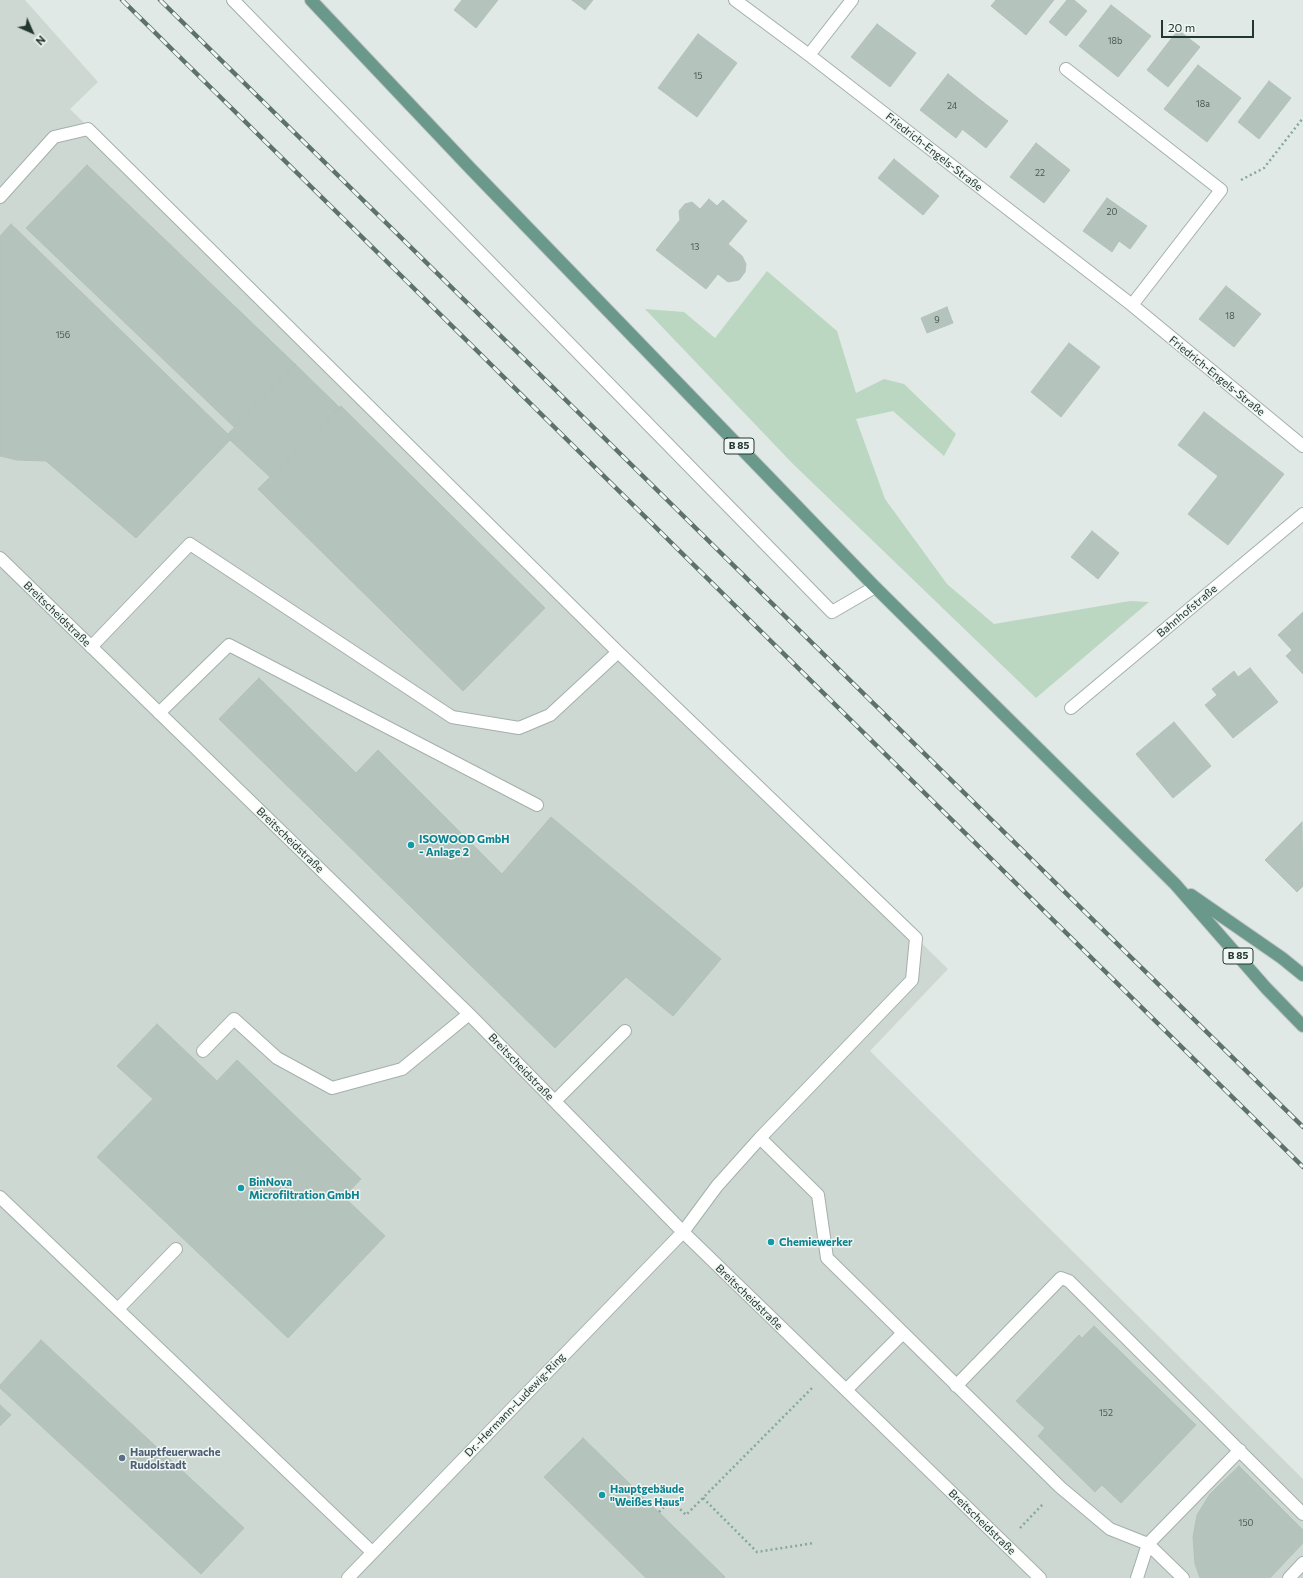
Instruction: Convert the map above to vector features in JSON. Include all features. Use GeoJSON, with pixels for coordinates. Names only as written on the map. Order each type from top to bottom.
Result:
{"type":"FeatureCollection","features":[{"type":"Feature","properties":{"kind":"main road","name":"B 85"},"geometry":{"type":"LineString","coordinates":[[311,0],[875,587],[1175,884],[1266,988],[1303,1026]]}},
{"type":"Feature","properties":{"kind":"main road","name":"B 85"},"geometry":{"type":"LineString","coordinates":[[1175,884],[1282,958],[1303,975]]}},
{"type":"Feature","properties":{"kind":"street"},"geometry":{"type":"LineString","coordinates":[[234,0],[832,612],[875,587]]}},
{"type":"Feature","properties":{"kind":"street","name":"Friedrich-Engels-Straße"},"geometry":{"type":"LineString","coordinates":[[735,0],[809,55],[1132,305],[1303,446]]}},
{"type":"Feature","properties":{"kind":"street"},"geometry":{"type":"LineString","coordinates":[[809,55],[852,0]]}},
{"type":"Feature","properties":{"kind":"street"},"geometry":{"type":"LineString","coordinates":[[1066,68],[1221,190],[1132,305]]}},
{"type":"Feature","properties":{"kind":"street"},"geometry":{"type":"LineString","coordinates":[[2,191],[54,137],[88,129],[618,652],[550,715],[519,728],[452,717],[190,544],[91,647]]}},
{"type":"Feature","properties":{"kind":"street","name":"Bahnhofstraße"},"geometry":{"type":"LineString","coordinates":[[1071,708],[1303,514]]}},
{"type":"Feature","properties":{"kind":"street","name":"Breitscheidstraße"},"geometry":{"type":"LineString","coordinates":[[0,558],[469,1014],[683,1232],[1040,1578]]}},
{"type":"Feature","properties":{"kind":"street"},"geometry":{"type":"LineString","coordinates":[[159,713],[229,645],[536,805]]}},
{"type":"Feature","properties":{"kind":"street","name":"Dr.-Hermann-Ludewig-Ring"},"geometry":{"type":"LineString","coordinates":[[348,1578],[683,1232],[717,1186],[760,1138],[912,980],[916,938],[618,652]]}},
{"type":"Feature","properties":{"kind":"street"},"geometry":{"type":"LineString","coordinates":[[202,1051],[234,1019],[277,1058],[332,1088],[402,1069],[469,1014]]}},
{"type":"Feature","properties":{"kind":"street"},"geometry":{"type":"LineString","coordinates":[[555,1101],[625,1031]]}},
{"type":"Feature","properties":{"kind":"street"},"geometry":{"type":"LineString","coordinates":[[760,1138],[818,1194],[827,1258],[1060,1487],[1110,1529],[1148,1544],[1183,1578]]}},
{"type":"Feature","properties":{"kind":"street"},"geometry":{"type":"LineString","coordinates":[[0,1198],[372,1552]]}},
{"type":"Feature","properties":{"kind":"street"},"geometry":{"type":"LineString","coordinates":[[118,1309],[176,1248]]}},
{"type":"Feature","properties":{"kind":"street"},"geometry":{"type":"LineString","coordinates":[[956,1386],[1061,1278],[1069,1280],[1303,1514]]}},
{"type":"Feature","properties":{"kind":"street"},"geometry":{"type":"LineString","coordinates":[[846,1390],[903,1333]]}},
{"type":"Feature","properties":{"kind":"street"},"geometry":{"type":"LineString","coordinates":[[1137,1578],[1148,1544],[1240,1450]]}},
{"type":"Feature","properties":{"kind":"street"},"geometry":{"type":"LineString","coordinates":[[1289,1578],[1303,1563]]}},
{"type":"Feature","properties":{"kind":"path"},"geometry":{"type":"LineString","coordinates":[[1221,190],[1264,168],[1303,118]]}},
{"type":"Feature","properties":{"kind":"path"},"geometry":{"type":"LineString","coordinates":[[659,1512],[671,1500],[686,1515],[827,1372]]}},
{"type":"Feature","properties":{"kind":"path"},"geometry":{"type":"LineString","coordinates":[[1004,1544],[1060,1487]]}},
{"type":"Feature","properties":{"kind":"path"},"geometry":{"type":"LineString","coordinates":[[703,1498],[757,1552],[814,1543]]}},
{"type":"Feature","properties":{"kind":"shaded area"},"geometry":{"type":"Polygon","coordinates":[[[0,0],[25,0],[98,82],[70,109],[948,969],[870,1051],[1303,1479],[1303,1578],[0,1578],[0,0]]]}},
{"type":"Feature","properties":{"kind":"green space"},"geometry":{"type":"Polygon","coordinates":[[[767,271],[837,331],[856,393],[884,379],[904,384],[956,434],[944,456],[893,411],[856,419],[885,499],[947,584],[994,624],[1130,601],[1149,602],[1036,698],[792,463],[645,309],[684,312],[715,338],[767,271]]]}},
{"type":"Feature","properties":{"kind":"building"},"geometry":{"type":"Polygon","coordinates":[[[462,0],[498,0],[476,28],[454,10],[462,0]]]}},
{"type":"Feature","properties":{"kind":"building"},"geometry":{"type":"Polygon","coordinates":[[[572,0],[593,0],[585,10],[572,0]]]}},
{"type":"Feature","properties":{"kind":"building"},"geometry":{"type":"Polygon","coordinates":[[[996,0],[1054,0],[1026,35],[991,6],[996,0]]]}},
{"type":"Feature","properties":{"kind":"building"},"geometry":{"type":"Polygon","coordinates":[[[1067,0],[1074,0],[1087,11],[1066,36],[1049,22],[1067,0]]]}},
{"type":"Feature","properties":{"kind":"building"},"geometry":{"type":"Polygon","coordinates":[[[1111,5],[1151,36],[1118,77],[1079,46],[1111,5]]]}},
{"type":"Feature","properties":{"kind":"building"},"geometry":{"type":"Polygon","coordinates":[[[877,24],[916,53],[890,87],[851,57],[877,24]]]}},
{"type":"Feature","properties":{"kind":"building"},"geometry":{"type":"Polygon","coordinates":[[[1178,30],[1200,47],[1168,87],[1147,70],[1178,30]]]}},
{"type":"Feature","properties":{"kind":"building"},"geometry":{"type":"Polygon","coordinates":[[[698,34],[737,63],[697,117],[658,88],[698,34]]]}},
{"type":"Feature","properties":{"kind":"building"},"geometry":{"type":"Polygon","coordinates":[[[1198,65],[1241,98],[1207,142],[1164,109],[1198,65]]]}},
{"type":"Feature","properties":{"kind":"building"},"geometry":{"type":"Polygon","coordinates":[[[948,74],[983,102],[956,138],[920,110],[948,74]]]}},
{"type":"Feature","properties":{"kind":"building"},"geometry":{"type":"Polygon","coordinates":[[[1269,81],[1291,98],[1259,139],[1238,122],[1269,81]]]}},
{"type":"Feature","properties":{"kind":"building"},"geometry":{"type":"Polygon","coordinates":[[[983,102],[1008,121],[986,148],[962,129],[983,102]]]}},
{"type":"Feature","properties":{"kind":"building"},"geometry":{"type":"Polygon","coordinates":[[[1036,143],[1070,170],[1044,203],[1010,177],[1036,143]]]}},
{"type":"Feature","properties":{"kind":"building"},"geometry":{"type":"Polygon","coordinates":[[[894,159],[939,196],[923,215],[878,178],[894,159]]]}},
{"type":"Feature","properties":{"kind":"building"},"geometry":{"type":"Polygon","coordinates":[[[87,165],[295,364],[234,427],[26,228],[87,165]]]}},
{"type":"Feature","properties":{"kind":"building"},"geometry":{"type":"Polygon","coordinates":[[[1107,198],[1147,226],[1130,249],[1119,241],[1112,252],[1083,231],[1107,198]]]}},
{"type":"Feature","properties":{"kind":"building"},"geometry":{"type":"Polygon","coordinates":[[[709,199],[717,206],[723,200],[747,221],[728,244],[742,256],[746,264],[745,272],[739,280],[728,282],[718,274],[706,289],[656,250],[680,220],[679,211],[685,204],[692,202],[700,209],[709,199]]]}},
{"type":"Feature","properties":{"kind":"building"},"geometry":{"type":"Polygon","coordinates":[[[11,224],[232,438],[136,538],[46,461],[17,460],[0,456],[0,236],[11,224]]]}},
{"type":"Feature","properties":{"kind":"building"},"geometry":{"type":"Polygon","coordinates":[[[1226,286],[1261,314],[1234,347],[1199,319],[1226,286]]]}},
{"type":"Feature","properties":{"kind":"building"},"geometry":{"type":"Polygon","coordinates":[[[947,307],[953,323],[927,333],[921,318],[947,307]]]}},
{"type":"Feature","properties":{"kind":"building"},"geometry":{"type":"Polygon","coordinates":[[[1069,343],[1100,367],[1061,417],[1031,392],[1069,343]]]}},
{"type":"Feature","properties":{"kind":"building"},"geometry":{"type":"Polygon","coordinates":[[[295,364],[340,408],[270,477],[230,440],[232,438],[228,434],[295,364]]]}},
{"type":"Feature","properties":{"kind":"building"},"geometry":{"type":"Polygon","coordinates":[[[341,406],[545,608],[463,691],[258,489],[341,406]]]}},
{"type":"Feature","properties":{"kind":"building"},"geometry":{"type":"Polygon","coordinates":[[[1204,412],[1284,474],[1228,545],[1188,514],[1218,476],[1178,445],[1204,412]]]}},
{"type":"Feature","properties":{"kind":"building"},"geometry":{"type":"Polygon","coordinates":[[[1092,531],[1119,553],[1098,579],[1071,557],[1092,531]]]}},
{"type":"Feature","properties":{"kind":"building"},"geometry":{"type":"Polygon","coordinates":[[[1303,612],[1303,674],[1286,656],[1292,650],[1278,635],[1303,612]]]}},
{"type":"Feature","properties":{"kind":"building"},"geometry":{"type":"Polygon","coordinates":[[[1250,668],[1278,702],[1233,738],[1205,705],[1217,695],[1212,689],[1234,671],[1238,677],[1250,668]]]}},
{"type":"Feature","properties":{"kind":"building","name":"ISOWOOD GmbH - Anlage 2"},"geometry":{"type":"Polygon","coordinates":[[[259,678],[356,773],[378,750],[502,874],[551,817],[721,959],[673,1016],[626,977],[555,1048],[219,719],[259,678]]]}},
{"type":"Feature","properties":{"kind":"building"},"geometry":{"type":"Polygon","coordinates":[[[1174,722],[1211,766],[1173,798],[1136,754],[1174,722]]]}},
{"type":"Feature","properties":{"kind":"building"},"geometry":{"type":"Polygon","coordinates":[[[1302,822],[1303,886],[1297,892],[1265,860],[1302,822]]]}},
{"type":"Feature","properties":{"kind":"building","name":"BinNova Microfiltration GmbH"},"geometry":{"type":"Polygon","coordinates":[[[157,1024],[217,1081],[237,1060],[361,1179],[344,1197],[385,1236],[288,1338],[97,1157],[153,1099],[117,1066],[157,1024]]]}},
{"type":"Feature","properties":{"kind":"building"},"geometry":{"type":"Polygon","coordinates":[[[1094,1326],[1196,1425],[1121,1503],[1102,1485],[1095,1492],[1038,1436],[1045,1428],[1016,1401],[1079,1335],[1082,1338],[1094,1326]]]}},
{"type":"Feature","properties":{"kind":"building","name":"Hauptfeuerwache Rudolstadt"},"geometry":{"type":"Polygon","coordinates":[[[41,1340],[244,1528],[201,1574],[0,1388],[0,1385],[41,1340]]]}},
{"type":"Feature","properties":{"kind":"building"},"geometry":{"type":"Polygon","coordinates":[[[0,1405],[11,1415],[0,1426],[0,1405]]]}},
{"type":"Feature","properties":{"kind":"building","name":"Hauptgebäude \"Weißes Haus\""},"geometry":{"type":"Polygon","coordinates":[[[583,1438],[725,1577],[646,1578],[544,1477],[583,1438]]]}},
{"type":"Feature","properties":{"kind":"building"},"geometry":{"type":"Polygon","coordinates":[[[1239,1466],[1303,1530],[1303,1543],[1270,1578],[1200,1578],[1195,1564],[1193,1537],[1197,1515],[1210,1494],[1239,1466]]]}},
{"type":"Feature","properties":{"kind":"railway"},"geometry":{"type":"LineString","coordinates":[[122,0],[1303,1167]]}},
{"type":"Feature","properties":{"kind":"railway"},"geometry":{"type":"LineString","coordinates":[[160,0],[1303,1127]]}},
{"type":"Feature","properties":{"kind":"place","name":"ISOWOOD GmbH - Anlage 2"},"geometry":{"type":"Point","coordinates":[411,845]}},
{"type":"Feature","properties":{"kind":"place","name":"BinNova Microfiltration GmbH"},"geometry":{"type":"Point","coordinates":[241,1188]}},
{"type":"Feature","properties":{"kind":"place","name":"Chemiewerker"},"geometry":{"type":"Point","coordinates":[771,1242]}},
{"type":"Feature","properties":{"kind":"place","name":"Hauptfeuerwache Rudolstadt"},"geometry":{"type":"Point","coordinates":[122,1458]}},
{"type":"Feature","properties":{"kind":"place","name":"Hauptgebäude \"Weißes Haus\""},"geometry":{"type":"Point","coordinates":[602,1495]}}]}
